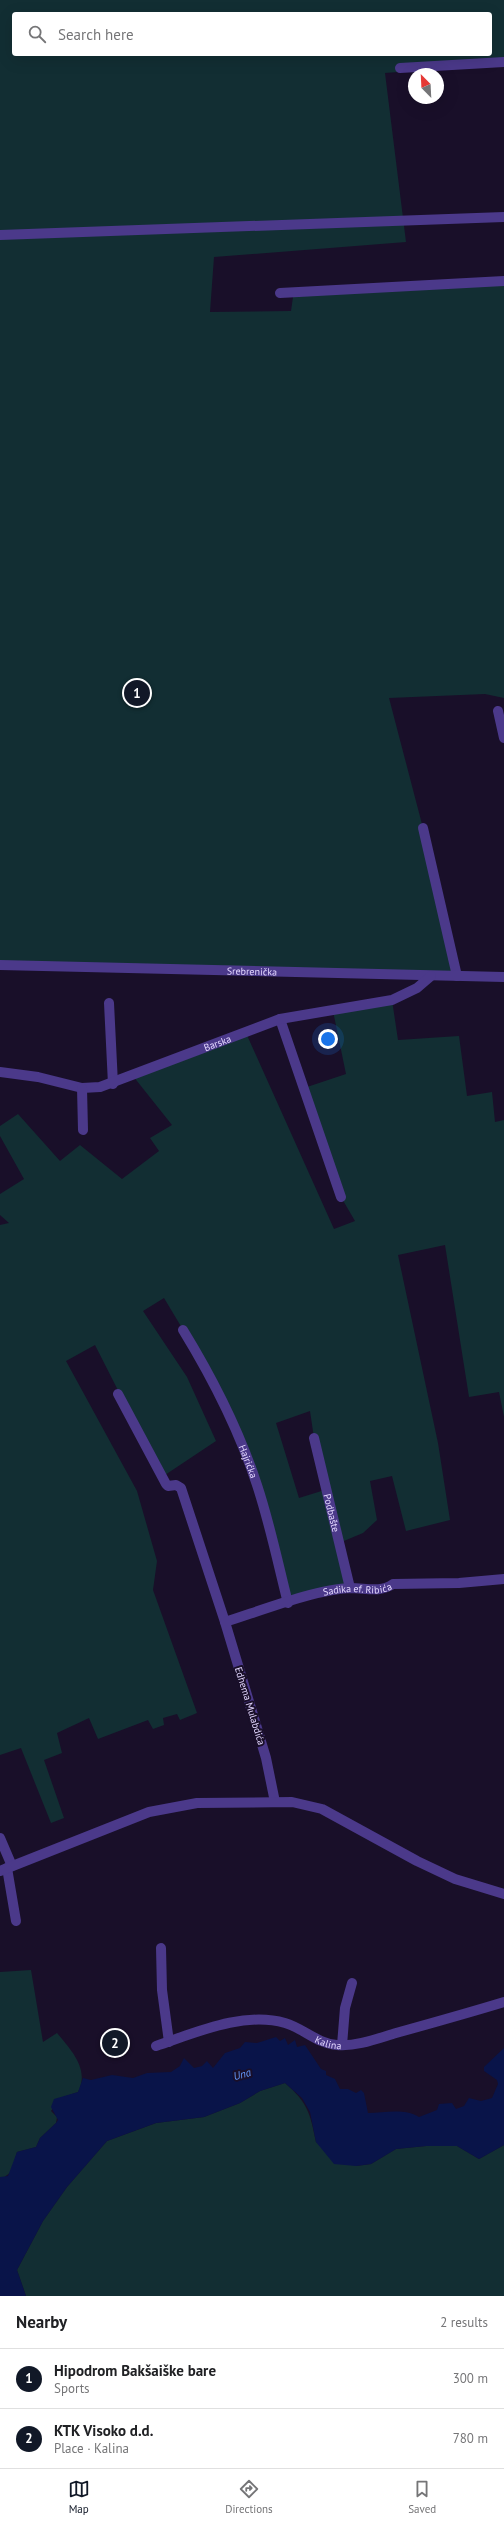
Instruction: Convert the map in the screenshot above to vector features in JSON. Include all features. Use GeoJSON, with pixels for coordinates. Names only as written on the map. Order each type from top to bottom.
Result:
{"type":"FeatureCollection","features":[{"type":"Feature","properties":{"kind":"street"},"geometry":{"type":"LineString","coordinates":[[400,68],[504,62]]}},
{"type":"Feature","properties":{"kind":"street"},"geometry":{"type":"LineString","coordinates":[[0,235],[504,217]]}},
{"type":"Feature","properties":{"kind":"street"},"geometry":{"type":"LineString","coordinates":[[280,293],[504,281]]}},
{"type":"Feature","properties":{"kind":"street"},"geometry":{"type":"LineString","coordinates":[[498,711],[504,738]]}},
{"type":"Feature","properties":{"kind":"street"},"geometry":{"type":"LineString","coordinates":[[422,828],[457,976]]}},
{"type":"Feature","properties":{"kind":"street","name":"Srebrenička"},"geometry":{"type":"LineString","coordinates":[[0,966],[504,977]]}},
{"type":"Feature","properties":{"kind":"street","name":"Barska"},"geometry":{"type":"LineString","coordinates":[[0,1072],[38,1077],[82,1088],[113,1084],[280,1019],[392,1000],[417,988],[432,976]]}},
{"type":"Feature","properties":{"kind":"street"},"geometry":{"type":"LineString","coordinates":[[109,1003],[113,1084]]}},
{"type":"Feature","properties":{"kind":"street"},"geometry":{"type":"LineString","coordinates":[[280,1019],[341,1197]]}},
{"type":"Feature","properties":{"kind":"street"},"geometry":{"type":"LineString","coordinates":[[82,1088],[82,1130]]}},
{"type":"Feature","properties":{"kind":"street","name":"Hajrićka"},"geometry":{"type":"LineString","coordinates":[[183,1330],[215,1383],[250,1466],[264,1508],[288,1603]]}},
{"type":"Feature","properties":{"kind":"street","name":"Edhema Mulabdića"},"geometry":{"type":"LineString","coordinates":[[118,1394],[166,1484],[168,1486],[176,1485],[181,1488],[225,1622],[266,1758],[275,1802]]}},
{"type":"Feature","properties":{"kind":"street","name":"Podbašte"},"geometry":{"type":"LineString","coordinates":[[314,1438],[350,1588]]}},
{"type":"Feature","properties":{"kind":"street","name":"Sadika ef. Ribića"},"geometry":{"type":"LineString","coordinates":[[225,1622],[288,1603],[350,1588],[384,1590],[392,1584],[459,1583],[504,1578]]}},
{"type":"Feature","properties":{"kind":"street"},"geometry":{"type":"LineString","coordinates":[[6,1869],[149,1812],[197,1803],[292,1802],[322,1809],[418,1861],[455,1879],[504,1894]]}},
{"type":"Feature","properties":{"kind":"street"},"geometry":{"type":"LineString","coordinates":[[0,1838],[16,1921]]}},
{"type":"Feature","properties":{"kind":"street"},"geometry":{"type":"LineString","coordinates":[[161,1948],[162,1990],[169,2042]]}},
{"type":"Feature","properties":{"kind":"street"},"geometry":{"type":"LineString","coordinates":[[342,2045],[345,2008],[352,1983]]}},
{"type":"Feature","properties":{"kind":"street","name":"Kalina"},"geometry":{"type":"LineString","coordinates":[[156,2046],[213,2028],[261,2019],[284,2022],[300,2028],[326,2042],[342,2045],[378,2038],[504,2002]]}},
{"type":"Feature","properties":{"kind":"green space"},"geometry":{"type":"Polygon","coordinates":[[[0,0],[504,0],[504,64],[444,69],[408,68],[408,71],[385,73],[406,242],[214,257],[210,312],[291,311],[294,290],[504,280],[504,698],[485,694],[389,698],[423,828],[457,976],[0,965],[0,0]]]}},
{"type":"Feature","properties":{"kind":"green space"},"geometry":{"type":"Polygon","coordinates":[[[392,1000],[398,1040],[459,1036],[467,1096],[492,1092],[495,1122],[504,1120],[504,1417],[499,1392],[469,1397],[445,1245],[398,1255],[438,1443],[450,1520],[406,1531],[392,1476],[370,1481],[377,1520],[363,1533],[339,1543],[350,1588],[288,1603],[264,1508],[215,1383],[164,1298],[143,1311],[187,1377],[216,1441],[162,1477],[95,1345],[66,1361],[137,1491],[157,1561],[153,1590],[197,1713],[180,1720],[177,1714],[163,1718],[164,1725],[153,1729],[148,1720],[98,1739],[89,1718],[57,1733],[62,1753],[44,1760],[64,1818],[51,1823],[21,1748],[0,1755],[0,1225],[9,1223],[0,1215],[0,1194],[24,1179],[0,1136],[0,1126],[18,1114],[60,1161],[80,1145],[122,1179],[159,1151],[150,1138],[172,1125],[133,1076],[246,1033],[334,1229],[355,1221],[341,1197],[304,1088],[346,1074],[333,1011],[392,1000]],[[310,1411],[276,1423],[299,1498],[328,1489],[314,1438],[310,1411]]]}},
{"type":"Feature","properties":{"kind":"green space"},"geometry":{"type":"Polygon","coordinates":[[[31,1970],[43,2042],[57,2033],[77,2060],[82,2075],[81,2084],[78,2092],[60,2098],[51,2111],[57,2117],[56,2123],[40,2138],[36,2147],[17,2152],[11,2172],[3,2178],[0,2177],[0,1972],[31,1970]]]}},
{"type":"Feature","properties":{"kind":"green space"},"geometry":{"type":"Polygon","coordinates":[[[285,2083],[299,2097],[307,2109],[316,2142],[356,2166],[371,2164],[396,2149],[426,2146],[457,2146],[479,2159],[504,2145],[504,2296],[26,2296],[17,2270],[43,2221],[67,2187],[107,2141],[156,2123],[204,2117],[240,2103],[260,2091],[285,2083]]]}},
{"type":"Feature","properties":{"kind":"water","name":"Una"},"geometry":{"type":"Polygon","coordinates":[[[276,2037],[280,2041],[285,2038],[288,2045],[295,2040],[297,2047],[305,2045],[321,2069],[326,2071],[326,2075],[335,2079],[340,2089],[348,2089],[356,2093],[361,2090],[364,2093],[368,2113],[400,2112],[413,2114],[419,2117],[437,2110],[439,2104],[452,2103],[456,2109],[464,2106],[469,2098],[481,2101],[492,2098],[498,2084],[497,2080],[484,2071],[484,2067],[504,2048],[504,2145],[479,2159],[457,2146],[426,2146],[396,2149],[371,2164],[356,2166],[334,2164],[316,2142],[310,2112],[302,2098],[285,2083],[260,2091],[240,2103],[204,2117],[156,2123],[107,2141],[67,2187],[43,2221],[17,2270],[26,2296],[0,2296],[0,2177],[8,2176],[17,2152],[36,2147],[40,2138],[56,2123],[58,2120],[51,2107],[54,2099],[78,2092],[83,2078],[91,2080],[112,2075],[133,2078],[147,2073],[171,2072],[180,2066],[184,2058],[194,2068],[202,2066],[207,2061],[213,2068],[225,2053],[240,2048],[245,2042],[257,2043],[276,2037]]]}},
{"type":"Feature","properties":{"kind":"place","name":"Hipodrom Bakšaiške bare"},"geometry":{"type":"Point","coordinates":[137,693]}},
{"type":"Feature","properties":{"kind":"place","name":"KTK Visoko d.d."},"geometry":{"type":"Point","coordinates":[115,2043]}}]}
